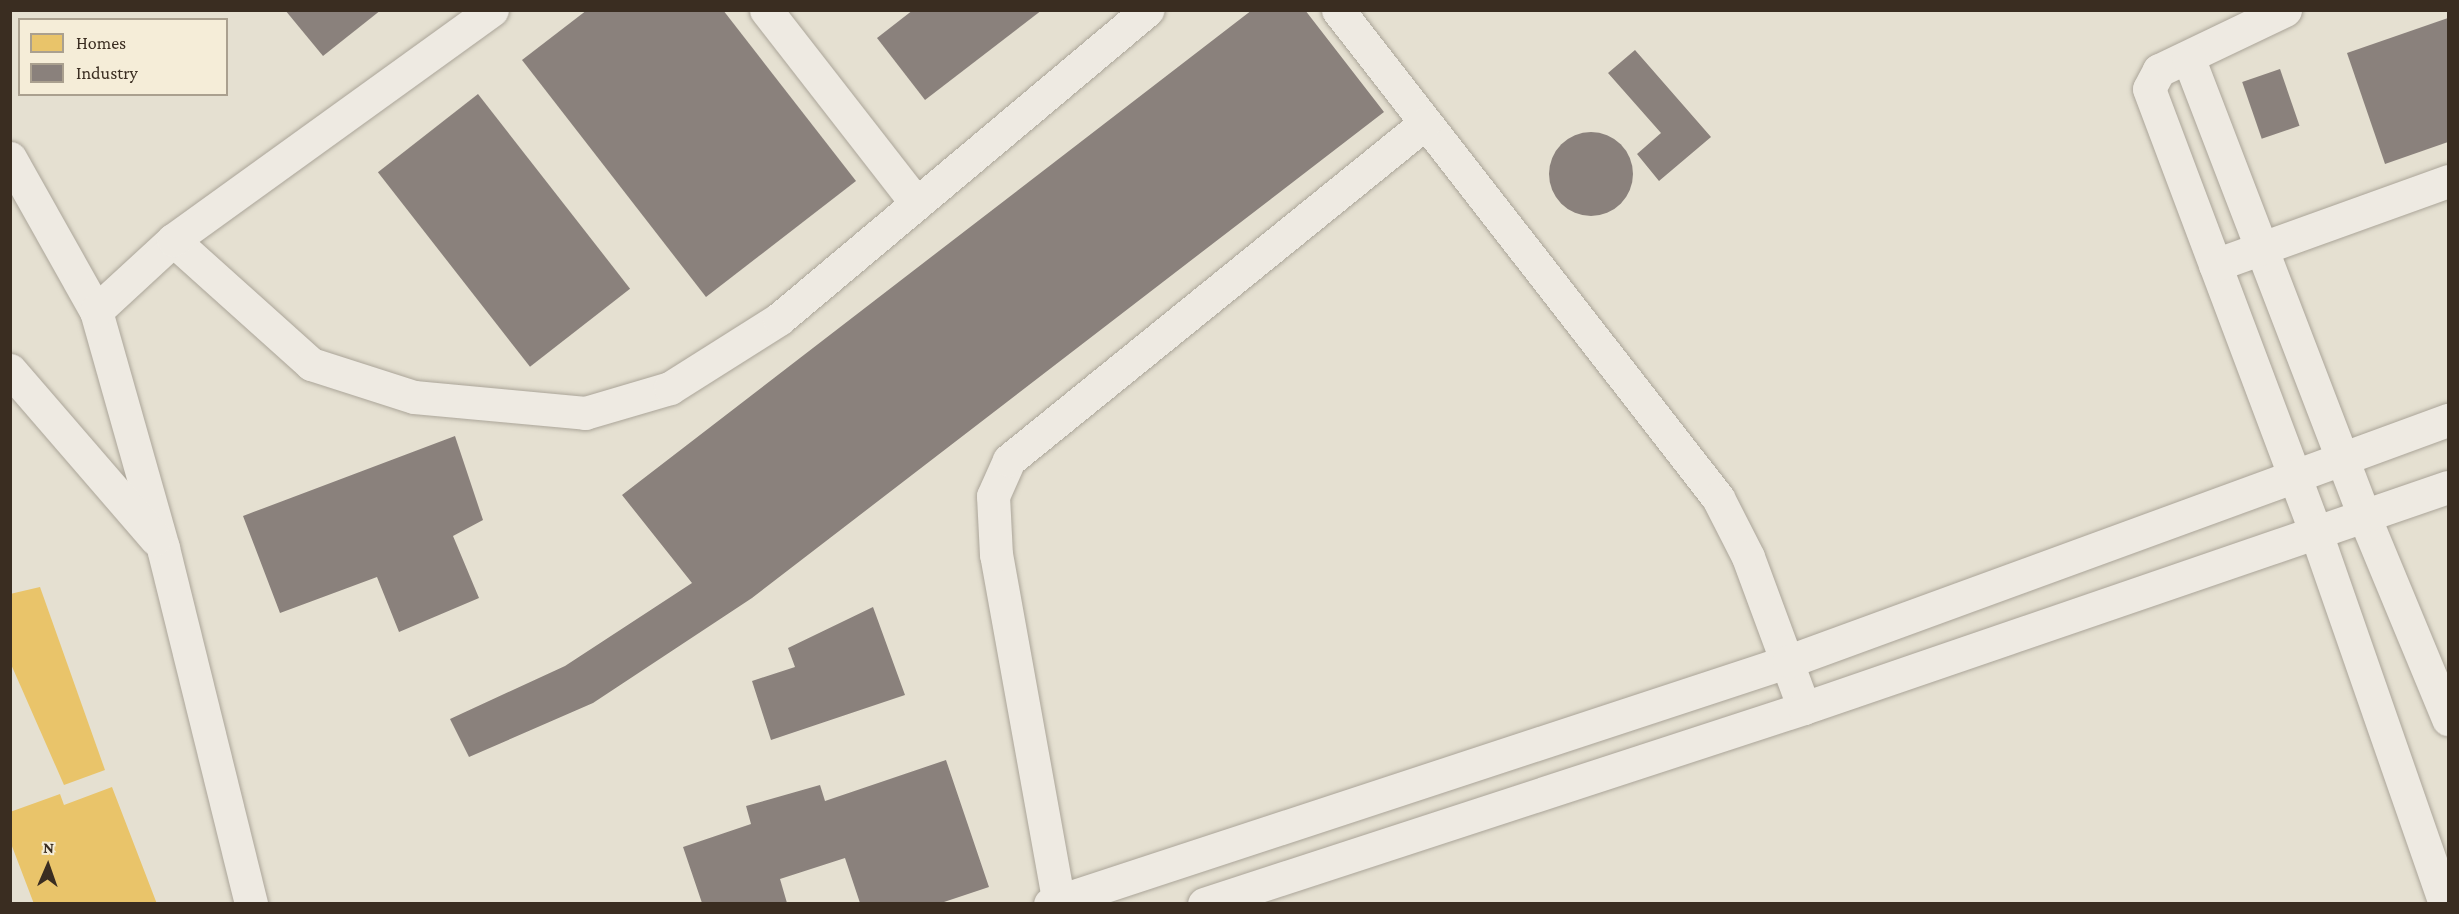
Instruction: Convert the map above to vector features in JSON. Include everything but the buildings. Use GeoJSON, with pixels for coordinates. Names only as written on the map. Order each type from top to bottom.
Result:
{"type":"FeatureCollection","features":[{"type":"Feature","properties":{"kind":"street"},"geometry":{"type":"LineString","coordinates":[[96,311],[173,240],[492,10]]}},
{"type":"Feature","properties":{"kind":"street"},"geometry":{"type":"LineString","coordinates":[[766,10],[916,203]]}},
{"type":"Feature","properties":{"kind":"street"},"geometry":{"type":"LineString","coordinates":[[173,240],[311,364],[414,397],[585,412],[670,388],[769,326],[1147,10]]}},
{"type":"Feature","properties":{"kind":"street"},"geometry":{"type":"LineString","coordinates":[[1338,10],[1424,124],[1718,498],[1748,557],[1789,661],[1804,708]]}},
{"type":"Feature","properties":{"kind":"street"},"geometry":{"type":"LineString","coordinates":[[2285,10],[2159,70],[2149,89],[2316,532],[2445,903]]}},
{"type":"Feature","properties":{"kind":"street"},"geometry":{"type":"LineString","coordinates":[[2188,57],[2263,246],[2364,516],[2448,719]]}},
{"type":"Feature","properties":{"kind":"street"},"geometry":{"type":"LineString","coordinates":[[1424,124],[1009,460],[993,496],[996,555],[1056,903],[1789,661],[2448,420]]}},
{"type":"Feature","properties":{"kind":"street"},"geometry":{"type":"LineString","coordinates":[[10,158],[96,311],[163,548],[251,903]]}},
{"type":"Feature","properties":{"kind":"street"},"geometry":{"type":"LineString","coordinates":[[2214,265],[2448,181]]}},
{"type":"Feature","properties":{"kind":"street"},"geometry":{"type":"LineString","coordinates":[[10,370],[163,548]]}},
{"type":"Feature","properties":{"kind":"street"},"geometry":{"type":"LineString","coordinates":[[1204,903],[1804,708],[2448,487]]}}]}
